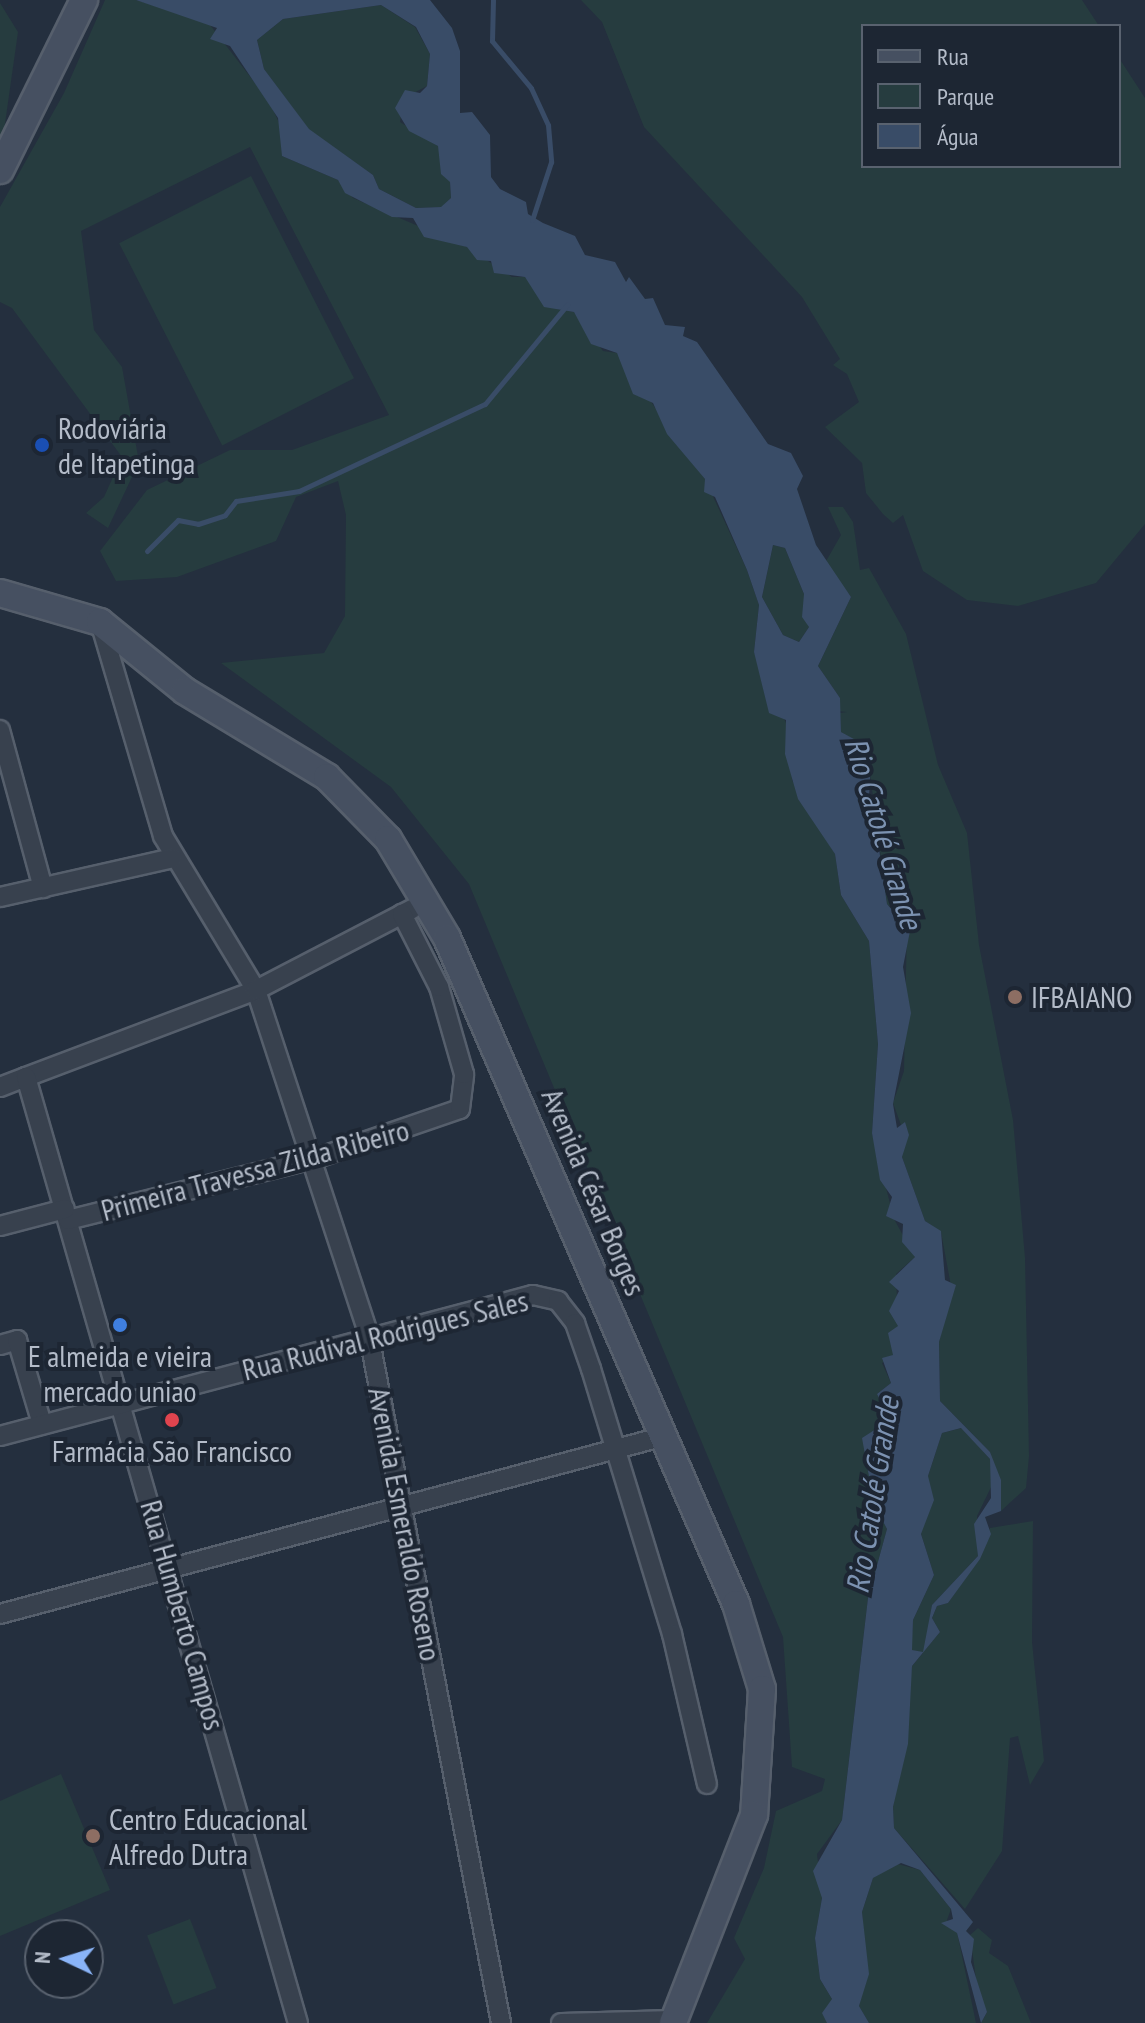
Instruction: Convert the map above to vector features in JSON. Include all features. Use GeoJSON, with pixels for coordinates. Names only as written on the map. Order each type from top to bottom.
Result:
{"type":"FeatureCollection","features":[{"type":"Feature","properties":{"kind":"street"},"geometry":{"type":"LineString","coordinates":[[0,170],[84,0]]}},
{"type":"Feature","properties":{"kind":"street","name":"Avenida César Borges"},"geometry":{"type":"LineString","coordinates":[[0,593],[100,622],[185,691],[294,753],[356,801],[427,900],[665,1436],[752,1651],[763,1726],[751,1827],[673,2022]]}},
{"type":"Feature","properties":{"kind":"street","name":"Avenida Esmeraldo Roseno"},"geometry":{"type":"LineString","coordinates":[[100,622],[173,858],[256,990],[317,1158],[369,1336],[400,1512],[501,2023]]}},
{"type":"Feature","properties":{"kind":"street"},"geometry":{"type":"LineString","coordinates":[[0,730],[43,888]]}},
{"type":"Feature","properties":{"kind":"street"},"geometry":{"type":"LineString","coordinates":[[0,897],[173,858]]}},
{"type":"Feature","properties":{"kind":"street"},"geometry":{"type":"LineString","coordinates":[[0,1087],[256,990],[427,900]]}},
{"type":"Feature","properties":{"kind":"street","name":"Primeira Travessa Zilda Ribeiro"},"geometry":{"type":"LineString","coordinates":[[0,1226],[317,1158],[442,1119],[460,1109],[464,1074],[439,987],[402,914]]}},
{"type":"Feature","properties":{"kind":"street","name":"Rua Humberto Campos"},"geometry":{"type":"LineString","coordinates":[[26,1077],[124,1404],[298,2023]]}},
{"type":"Feature","properties":{"kind":"street","name":"Rua Rudival Rodrigues Sales"},"geometry":{"type":"LineString","coordinates":[[0,1436],[533,1295],[558,1301],[575,1323],[672,1634],[707,1784]]}},
{"type":"Feature","properties":{"kind":"street"},"geometry":{"type":"LineString","coordinates":[[0,1345],[17,1340],[42,1424]]}},
{"type":"Feature","properties":{"kind":"street"},"geometry":{"type":"LineString","coordinates":[[0,1614],[400,1512],[665,1436]]}},
{"type":"Feature","properties":{"kind":"street"},"geometry":{"type":"LineString","coordinates":[[561,2023],[673,2022]]}},
{"type":"Feature","properties":{"kind":"green space"},"geometry":{"type":"Polygon","coordinates":[[[105,0],[136,0],[207,21],[269,101],[282,129],[282,156],[338,180],[353,198],[467,247],[512,277],[525,277],[557,309],[574,312],[603,351],[617,353],[705,479],[747,570],[759,605],[754,652],[790,732],[792,780],[835,854],[841,895],[869,941],[878,1044],[872,1133],[894,1219],[915,1257],[896,1274],[898,1326],[893,1355],[882,1363],[891,1383],[877,1394],[885,1410],[868,1442],[874,1504],[887,1529],[868,1598],[842,1820],[817,1854],[822,1898],[815,1938],[820,1979],[832,1999],[827,2023],[707,2023],[745,1959],[734,1938],[764,1868],[776,1811],[822,1791],[825,1779],[792,1767],[783,1637],[469,884],[391,787],[221,663],[324,653],[345,616],[346,515],[338,481],[296,497],[276,541],[177,577],[116,581],[100,551],[147,490],[230,450],[292,450],[389,415],[250,147],[81,231],[94,330],[122,367],[139,462],[108,528],[86,513],[104,497],[122,457],[12,308],[0,302],[0,207],[64,93],[105,0]]]}},
{"type":"Feature","properties":{"kind":"green space"},"geometry":{"type":"Polygon","coordinates":[[[581,0],[1082,0],[1098,24],[861,24],[861,168],[1121,168],[1121,61],[1145,98],[1145,524],[1096,583],[1018,606],[967,600],[923,571],[903,515],[893,523],[883,514],[866,493],[862,463],[825,427],[859,402],[847,374],[833,365],[840,359],[802,297],[644,127],[602,22],[581,0]]]}},
{"type":"Feature","properties":{"kind":"green space"},"geometry":{"type":"Polygon","coordinates":[[[0,3],[18,32],[0,159],[0,3]]]}},
{"type":"Feature","properties":{"kind":"green space"},"geometry":{"type":"Polygon","coordinates":[[[381,5],[415,27],[430,54],[427,86],[404,98],[400,122],[438,146],[450,181],[451,198],[442,207],[416,208],[379,189],[373,175],[309,130],[264,69],[257,40],[283,19],[381,5]]]}},
{"type":"Feature","properties":{"kind":"green space"},"geometry":{"type":"Polygon","coordinates":[[[251,176],[354,378],[222,445],[119,243],[251,176]]]}},
{"type":"Feature","properties":{"kind":"green space"},"geometry":{"type":"Polygon","coordinates":[[[828,507],[843,507],[853,522],[860,570],[869,568],[906,634],[938,765],[967,833],[979,945],[1013,1120],[1025,1258],[1029,1456],[1026,1488],[1001,1511],[990,1452],[940,1401],[939,1342],[951,1286],[941,1232],[925,1221],[902,1157],[905,1136],[893,1103],[904,1071],[907,922],[887,904],[867,751],[841,732],[840,713],[847,712],[837,711],[840,698],[818,666],[851,597],[825,563],[841,535],[828,507]]]}},
{"type":"Feature","properties":{"kind":"green space"},"geometry":{"type":"Polygon","coordinates":[[[773,545],[785,548],[804,594],[809,627],[799,642],[783,635],[762,597],[773,545]]]}},
{"type":"Feature","properties":{"kind":"green space"},"geometry":{"type":"Polygon","coordinates":[[[962,1428],[990,1459],[995,1479],[977,1516],[978,1556],[932,1605],[925,1650],[940,1632],[932,1618],[937,1606],[948,1603],[978,1560],[990,1528],[1033,1521],[1032,1642],[1044,1761],[1030,1785],[1018,1736],[1010,1738],[1002,1851],[965,1909],[894,1828],[893,1807],[912,1666],[923,1653],[911,1650],[913,1620],[934,1575],[921,1534],[928,1476],[942,1433],[962,1428]]]}},
{"type":"Feature","properties":{"kind":"green space"},"geometry":{"type":"Polygon","coordinates":[[[61,1774],[110,1890],[41,1919],[24,1919],[24,1926],[0,1936],[0,1801],[61,1774]]]}},
{"type":"Feature","properties":{"kind":"green space"},"geometry":{"type":"Polygon","coordinates":[[[894,1863],[920,1870],[951,1909],[947,1920],[957,1932],[976,2023],[869,2023],[859,2006],[866,1968],[862,1912],[873,1878],[894,1863]]]}},
{"type":"Feature","properties":{"kind":"green space"},"geometry":{"type":"Polygon","coordinates":[[[190,1919],[217,1988],[174,2005],[147,1935],[190,1919]]]}},
{"type":"Feature","properties":{"kind":"green space"},"geometry":{"type":"Polygon","coordinates":[[[978,1928],[992,1940],[989,1953],[1008,1966],[1031,2023],[981,2023],[987,2012],[979,2001],[970,1935],[978,1928]]]}},
{"type":"Feature","properties":{"kind":"water"},"geometry":{"type":"Polygon","coordinates":[[[136,0],[430,0],[452,28],[460,51],[460,113],[472,112],[490,135],[491,177],[500,189],[526,202],[528,214],[575,236],[585,255],[615,262],[626,282],[629,277],[645,299],[653,298],[665,325],[685,327],[683,336],[697,342],[768,444],[791,453],[803,476],[797,489],[816,545],[851,597],[818,666],[840,698],[841,732],[863,744],[871,759],[869,798],[872,815],[882,820],[877,835],[887,904],[910,931],[903,967],[911,1013],[893,1104],[897,1128],[905,1122],[909,1135],[902,1157],[925,1221],[941,1231],[945,1280],[956,1285],[939,1342],[940,1401],[990,1452],[1001,1480],[1001,1511],[985,1517],[991,1534],[980,1559],[948,1603],[937,1606],[932,1618],[940,1632],[912,1666],[908,1744],[893,1807],[894,1828],[973,1922],[966,1931],[974,1939],[971,1962],[987,2012],[981,2023],[957,1933],[941,1923],[953,1919],[951,1909],[920,1870],[901,1863],[873,1878],[862,1912],[869,1974],[859,2006],[869,2023],[827,2023],[822,2013],[832,1999],[820,1979],[815,1938],[822,1898],[813,1871],[842,1820],[868,1598],[887,1529],[874,1504],[862,1438],[876,1429],[885,1410],[877,1394],[891,1383],[882,1358],[893,1355],[888,1333],[898,1326],[889,1311],[899,1291],[889,1282],[915,1257],[902,1242],[903,1224],[886,1216],[892,1197],[880,1180],[872,1133],[878,1044],[869,941],[841,895],[835,854],[798,799],[785,754],[786,720],[769,713],[754,652],[759,605],[747,570],[715,497],[704,492],[705,479],[667,434],[653,403],[633,394],[617,353],[591,344],[574,312],[544,307],[525,277],[494,273],[491,261],[477,260],[467,247],[424,237],[413,218],[392,217],[345,193],[338,180],[282,156],[278,118],[230,46],[210,39],[217,28],[136,0]],[[381,5],[283,19],[257,40],[264,69],[309,129],[373,175],[379,189],[416,208],[441,207],[451,198],[450,182],[441,174],[438,146],[409,131],[395,108],[405,90],[420,93],[427,86],[430,54],[416,27],[381,5]],[[773,545],[762,597],[783,635],[799,642],[809,627],[802,617],[804,594],[785,548],[773,545]],[[961,1428],[942,1433],[928,1476],[934,1500],[921,1534],[934,1575],[913,1620],[912,1650],[923,1652],[932,1605],[978,1556],[974,1524],[991,1498],[990,1459],[961,1428]]]}},
{"type":"Feature","properties":{"kind":"waterway"},"geometry":{"type":"LineString","coordinates":[[493,0],[492,41],[531,88],[548,125],[551,162],[532,220]]}},
{"type":"Feature","properties":{"kind":"waterway"},"geometry":{"type":"LineString","coordinates":[[147,551],[178,520],[198,524],[225,515],[236,501],[299,491],[485,404],[567,305]]}},
{"type":"Feature","properties":{"kind":"place","name":"Rodoviária de Itapetinga"},"geometry":{"type":"Point","coordinates":[42,445]}},
{"type":"Feature","properties":{"kind":"place","name":"IFBAIANO"},"geometry":{"type":"Point","coordinates":[1015,997]}},
{"type":"Feature","properties":{"kind":"place","name":"E almeida e vieira mercado uniao"},"geometry":{"type":"Point","coordinates":[120,1325]}},
{"type":"Feature","properties":{"kind":"place","name":"Farmácia São Francisco"},"geometry":{"type":"Point","coordinates":[172,1420]}},
{"type":"Feature","properties":{"kind":"place","name":"Centro Educacional Alfredo Dutra"},"geometry":{"type":"Point","coordinates":[93,1836]}},
{"type":"Feature","properties":{"kind":"water label","name":"Rio Catolé Grande"},"geometry":{"type":"Point","coordinates":[884,833]}},
{"type":"Feature","properties":{"kind":"water label","name":"Rio Catolé Grande"},"geometry":{"type":"Point","coordinates":[872,1495]}}]}
